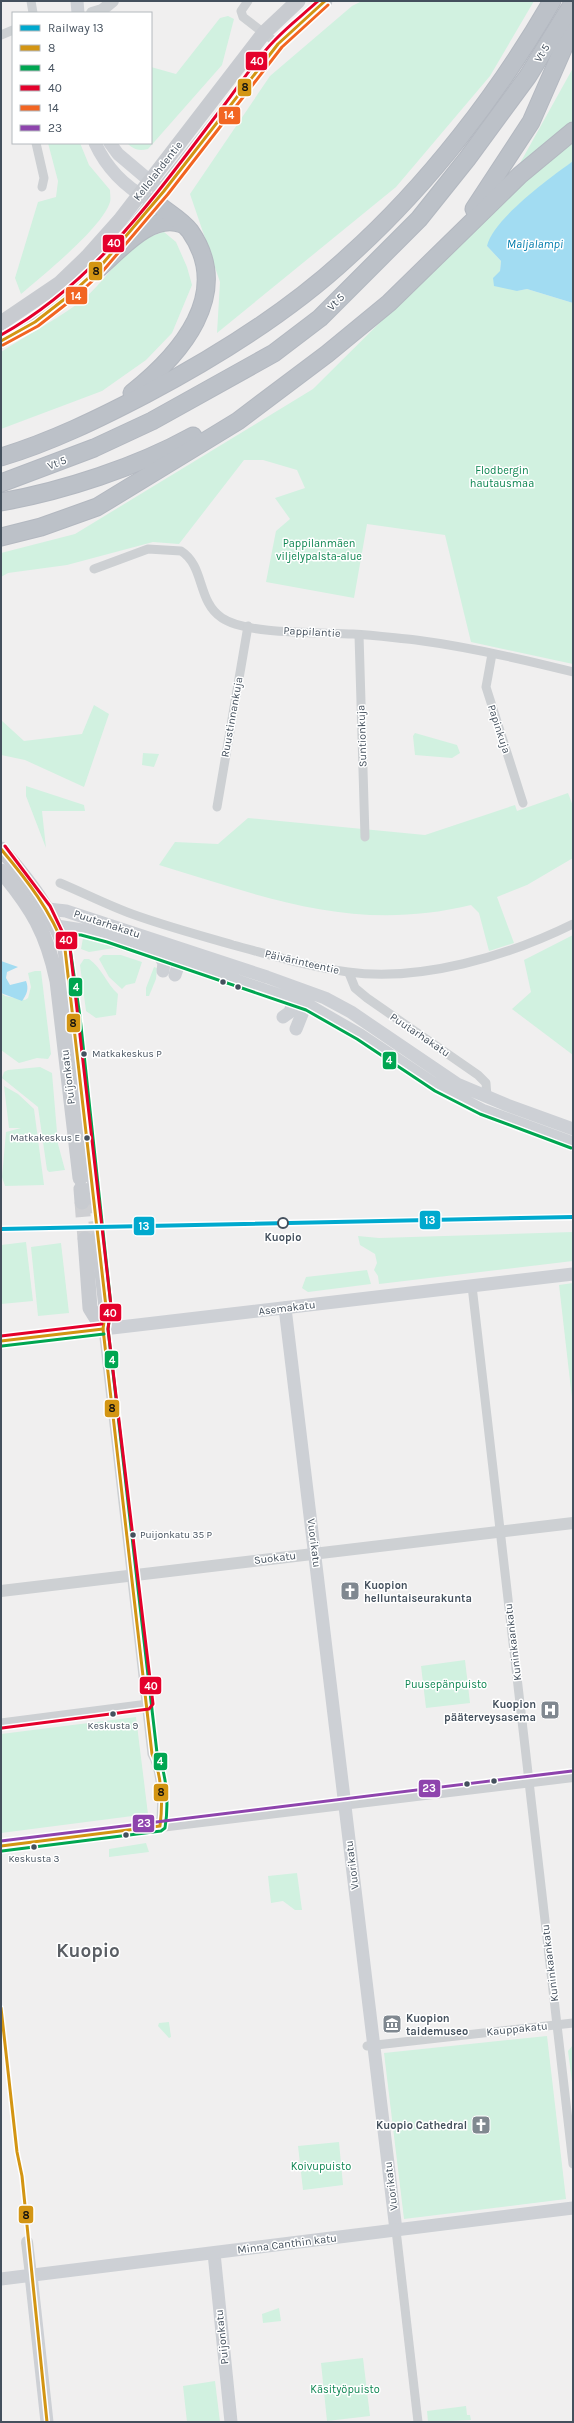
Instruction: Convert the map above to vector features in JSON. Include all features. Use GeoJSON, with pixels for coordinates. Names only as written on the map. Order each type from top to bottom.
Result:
{"type":"FeatureCollection","features":[{"type":"Feature","properties":{"kind":"highway","name":"Vt 5"},"geometry":{"type":"LineString","coordinates":[[1,457],[104,416],[189,371],[284,308],[349,257],[404,202],[490,98],[521,54],[552,1]]}},
{"type":"Feature","properties":{"kind":"highway","name":"Vt 5"},"geometry":{"type":"LineString","coordinates":[[1,483],[94,448],[152,421],[274,353],[320,318],[419,219],[458,171],[528,76],[573,3]]}},
{"type":"Feature","properties":{"kind":"highway"},"geometry":{"type":"LineString","coordinates":[[456,236],[531,122],[573,26]]}},
{"type":"Feature","properties":{"kind":"highway"},"geometry":{"type":"LineString","coordinates":[[1,536],[40,527],[97,508],[238,421],[294,379],[389,303],[520,175],[573,131]]}},
{"type":"Feature","properties":{"kind":"highway"},"geometry":{"type":"LineString","coordinates":[[104,416],[150,379],[172,356],[193,327],[201,310],[206,289],[202,252],[189,230],[153,196]]}},
{"type":"Feature","properties":{"kind":"highway"},"geometry":{"type":"LineString","coordinates":[[99,268],[154,225],[169,221],[182,224]]}},
{"type":"Feature","properties":{"kind":"highway"},"geometry":{"type":"LineString","coordinates":[[1,502],[60,488],[147,458],[175,446],[294,379]]}},
{"type":"Feature","properties":{"kind":"main road"},"geometry":{"type":"LineString","coordinates":[[77,1],[78,12]]}},
{"type":"Feature","properties":{"kind":"main road","name":"Kellolahdentie"},"geometry":{"type":"LineString","coordinates":[[153,196],[150,181],[264,33],[298,1]]}},
{"type":"Feature","properties":{"kind":"main road","name":"Kellolahdentie"},"geometry":{"type":"LineString","coordinates":[[1,341],[35,322],[71,294],[99,268],[153,196],[278,44],[325,1]]}},
{"type":"Feature","properties":{"kind":"main road"},"geometry":{"type":"LineString","coordinates":[[95,144],[101,156],[114,172],[153,196]]}},
{"type":"Feature","properties":{"kind":"main road"},"geometry":{"type":"LineString","coordinates":[[111,144],[118,154],[150,181]]}},
{"type":"Feature","properties":{"kind":"main road","name":"Kellolahdentie"},"geometry":{"type":"LineString","coordinates":[[1,323],[60,283],[120,220],[153,196]]}},
{"type":"Feature","properties":{"kind":"main road","name":"Puijonkatu"},"geometry":{"type":"LineString","coordinates":[[1,849],[31,884],[48,909],[58,928],[65,949],[75,1018],[86,1188],[57,981],[51,950],[38,923],[19,893],[1,871]]}},
{"type":"Feature","properties":{"kind":"main road"},"geometry":{"type":"LineString","coordinates":[[38,923],[48,909]]}},
{"type":"Feature","properties":{"kind":"main road","name":"Puutarhakatu"},"geometry":{"type":"LineString","coordinates":[[48,909],[66,911],[172,961],[279,981],[300,997],[438,1087],[482,1110],[573,1143]]}},
{"type":"Feature","properties":{"kind":"main road","name":"Puutarhakatu"},"geometry":{"type":"LineString","coordinates":[[38,923],[58,928],[89,932],[172,961],[300,997],[325,998],[439,1073],[487,1097],[573,1129]]}},
{"type":"Feature","properties":{"kind":"main road"},"geometry":{"type":"LineString","coordinates":[[282,1017],[290,1012],[300,997]]}},
{"type":"Feature","properties":{"kind":"main road"},"geometry":{"type":"LineString","coordinates":[[296,1029],[300,997]]}},
{"type":"Feature","properties":{"kind":"main road"},"geometry":{"type":"LineString","coordinates":[[91,1238],[106,1307],[104,1329]]}},
{"type":"Feature","properties":{"kind":"main road","name":"Asemakatu"},"geometry":{"type":"LineString","coordinates":[[1,1341],[573,1274]]}},
{"type":"Feature","properties":{"kind":"main road","name":"Vuorikatu"},"geometry":{"type":"LineString","coordinates":[[286,1308],[345,1802],[370,2046],[396,2230]]}},
{"type":"Feature","properties":{"kind":"main road","name":"Minna Canthin katu"},"geometry":{"type":"LineString","coordinates":[[1,2278],[573,2208]]}},
{"type":"Feature","properties":{"kind":"main road","name":"Puijonkatu"},"geometry":{"type":"LineString","coordinates":[[214,2253],[231,2422]]}},
{"type":"Feature","properties":{"kind":"main road"},"geometry":{"type":"LineString","coordinates":[[31,2275],[47,2422]]}},
{"type":"Feature","properties":{"kind":"street"},"geometry":{"type":"LineString","coordinates":[[31,1],[33,12]]}},
{"type":"Feature","properties":{"kind":"street"},"geometry":{"type":"LineString","coordinates":[[95,12],[102,10],[113,1]]}},
{"type":"Feature","properties":{"kind":"street"},"geometry":{"type":"LineString","coordinates":[[248,1],[241,11],[243,17],[278,44]]}},
{"type":"Feature","properties":{"kind":"street"},"geometry":{"type":"LineString","coordinates":[[1,34],[12,30]]}},
{"type":"Feature","properties":{"kind":"street"},"geometry":{"type":"LineString","coordinates":[[36,144],[44,178],[42,187]]}},
{"type":"Feature","properties":{"kind":"street","name":"Pappilantie"},"geometry":{"type":"LineString","coordinates":[[94,570],[148,549],[181,551],[193,562],[205,598],[211,610],[232,623],[271,631],[359,635],[416,640],[492,654],[573,672]]}},
{"type":"Feature","properties":{"kind":"street","name":"Ruustinnankuja"},"geometry":{"type":"LineString","coordinates":[[217,807],[248,626]]}},
{"type":"Feature","properties":{"kind":"street","name":"Suntionkuja"},"geometry":{"type":"LineString","coordinates":[[359,635],[366,837]]}},
{"type":"Feature","properties":{"kind":"street","name":"Papinkuja"},"geometry":{"type":"LineString","coordinates":[[492,654],[486,687],[523,803]]}},
{"type":"Feature","properties":{"kind":"street","name":"Päivärinteentie"},"geometry":{"type":"LineString","coordinates":[[60,883],[133,914],[185,931],[313,966],[349,973],[384,974],[468,964],[538,940],[573,924]]}},
{"type":"Feature","properties":{"kind":"street","name":"Puutarhakatu"},"geometry":{"type":"LineString","coordinates":[[349,973],[355,988],[366,998],[478,1075],[486,1083],[487,1097]]}},
{"type":"Feature","properties":{"kind":"street","name":"Kuninkaankatu"},"geometry":{"type":"LineString","coordinates":[[472,1286],[573,2164]]}},
{"type":"Feature","properties":{"kind":"street"},"geometry":{"type":"LineString","coordinates":[[104,1329],[148,1704],[152,1754],[156,1761],[162,1810],[160,1826],[345,1802],[573,1776]]}},
{"type":"Feature","properties":{"kind":"street","name":"Suokatu"},"geometry":{"type":"LineString","coordinates":[[1,1591],[573,1523]]}},
{"type":"Feature","properties":{"kind":"street"},"geometry":{"type":"LineString","coordinates":[[1,1723],[148,1704]]}},
{"type":"Feature","properties":{"kind":"street","name":"Kauppakatu"},"geometry":{"type":"LineString","coordinates":[[370,2046],[573,2023]]}},
{"type":"Feature","properties":{"kind":"street","name":"Vuorikatu"},"geometry":{"type":"LineString","coordinates":[[396,2230],[418,2422]]}},
{"type":"Feature","properties":{"kind":"street"},"geometry":{"type":"LineString","coordinates":[[27,2242],[31,2275]]}},
{"type":"Feature","properties":{"kind":"green space"},"geometry":{"type":"Polygon","coordinates":[[[362,1],[534,1],[490,76],[396,187],[217,333],[220,282],[190,194],[270,76],[352,6],[362,1]]]}},
{"type":"Feature","properties":{"kind":"green space"},"geometry":{"type":"Polygon","coordinates":[[[228,16],[234,19],[222,65],[148,149],[134,149],[128,144],[152,144],[152,67],[176,74],[220,18],[228,16]]]}},
{"type":"Feature","properties":{"kind":"green space"},"geometry":{"type":"Polygon","coordinates":[[[573,68],[573,161],[516,207],[487,246],[501,261],[500,271],[517,291],[527,289],[573,303],[573,664],[471,642],[445,535],[367,524],[354,598],[266,582],[276,531],[290,519],[275,498],[305,488],[297,470],[263,460],[244,460],[179,544],[153,542],[67,565],[8,573],[1,577],[1,553],[75,534],[313,389],[495,208],[573,68]]]}},
{"type":"Feature","properties":{"kind":"green space"},"geometry":{"type":"Polygon","coordinates":[[[48,144],[80,144],[89,165],[110,190],[110,201],[105,213],[84,238],[21,294],[15,278],[38,202],[56,197],[58,181],[48,144]]]}},
{"type":"Feature","properties":{"kind":"green space"},"geometry":{"type":"Polygon","coordinates":[[[164,232],[176,242],[187,267],[192,285],[172,333],[146,360],[102,391],[1,429],[1,352],[76,305],[98,285],[126,254],[149,237],[164,232]]]}},
{"type":"Feature","properties":{"kind":"green space"},"geometry":{"type":"Polygon","coordinates":[[[94,705],[109,714],[84,787],[25,760],[1,755],[1,720],[24,741],[82,734],[94,705]]]}},
{"type":"Feature","properties":{"kind":"green space"},"geometry":{"type":"Polygon","coordinates":[[[415,733],[457,745],[460,753],[452,758],[415,755],[413,736],[415,733]]]}},
{"type":"Feature","properties":{"kind":"green space"},"geometry":{"type":"Polygon","coordinates":[[[143,753],[159,754],[154,767],[142,765],[143,753]]]}},
{"type":"Feature","properties":{"kind":"green space"},"geometry":{"type":"Polygon","coordinates":[[[26,786],[84,805],[85,811],[42,811],[46,848],[26,796],[26,786]]]}},
{"type":"Feature","properties":{"kind":"green space"},"geometry":{"type":"Polygon","coordinates":[[[568,793],[573,806],[573,858],[527,885],[497,897],[514,943],[489,951],[479,913],[471,905],[429,913],[389,915],[350,913],[312,908],[275,900],[159,865],[175,842],[218,844],[248,818],[425,835],[515,805],[517,811],[568,793]]]}},
{"type":"Feature","properties":{"kind":"green space"},"geometry":{"type":"Polygon","coordinates":[[[573,935],[573,1055],[512,1009],[531,992],[524,960],[573,935]]]}},
{"type":"Feature","properties":{"kind":"green space"},"geometry":{"type":"Polygon","coordinates":[[[91,937],[152,956],[151,959],[114,948],[89,952],[81,949],[83,938],[91,937]]]}},
{"type":"Feature","properties":{"kind":"green space"},"geometry":{"type":"Polygon","coordinates":[[[103,955],[121,955],[142,962],[135,983],[126,985],[122,989],[109,977],[99,959],[103,955]]]}},
{"type":"Feature","properties":{"kind":"green space"},"geometry":{"type":"Polygon","coordinates":[[[84,959],[89,959],[101,971],[118,994],[116,1015],[96,1018],[86,1011],[80,965],[84,959]]]}},
{"type":"Feature","properties":{"kind":"green space"},"geometry":{"type":"Polygon","coordinates":[[[154,967],[157,968],[156,979],[149,996],[146,996],[146,988],[154,967]]]}},
{"type":"Feature","properties":{"kind":"green space"},"geometry":{"type":"Polygon","coordinates":[[[41,971],[51,1054],[48,1059],[37,1058],[19,1063],[1,1050],[1,993],[5,996],[25,1000],[28,998],[31,987],[28,973],[41,971]]]}},
{"type":"Feature","properties":{"kind":"green space"},"geometry":{"type":"Polygon","coordinates":[[[40,1067],[52,1073],[58,1144],[65,1170],[49,1172],[47,1170],[38,1107],[2,1078],[4,1072],[8,1070],[40,1067]]]}},
{"type":"Feature","properties":{"kind":"green space"},"geometry":{"type":"Polygon","coordinates":[[[4,1086],[18,1094],[34,1109],[44,1185],[5,1186],[2,1177],[6,1132],[21,1128],[9,1128],[4,1086]]]}},
{"type":"Feature","properties":{"kind":"green space"},"geometry":{"type":"Polygon","coordinates":[[[573,1232],[573,1261],[379,1284],[378,1276],[374,1270],[377,1263],[375,1254],[360,1245],[358,1236],[379,1238],[573,1232]]]}},
{"type":"Feature","properties":{"kind":"green space"},"geometry":{"type":"Polygon","coordinates":[[[26,1242],[33,1301],[1,1304],[1,1245],[26,1242]]]}},
{"type":"Feature","properties":{"kind":"green space"},"geometry":{"type":"Polygon","coordinates":[[[61,1243],[69,1313],[38,1316],[31,1247],[61,1243]]]}},
{"type":"Feature","properties":{"kind":"green space"},"geometry":{"type":"Polygon","coordinates":[[[367,1270],[371,1284],[308,1292],[302,1288],[306,1277],[367,1270]]]}},
{"type":"Feature","properties":{"kind":"green space"},"geometry":{"type":"Polygon","coordinates":[[[573,1283],[573,1407],[559,1285],[573,1283]]]}},
{"type":"Feature","properties":{"kind":"green space","name":"Puusepänpuisto"},"geometry":{"type":"Polygon","coordinates":[[[465,1660],[470,1703],[426,1708],[421,1666],[465,1660]]]}},
{"type":"Feature","properties":{"kind":"green space"},"geometry":{"type":"Polygon","coordinates":[[[136,1717],[148,1814],[1,1833],[1,1734],[136,1717]]]}},
{"type":"Feature","properties":{"kind":"green space"},"geometry":{"type":"Polygon","coordinates":[[[146,1843],[149,1852],[109,1857],[109,1849],[146,1843]]]}},
{"type":"Feature","properties":{"kind":"green space"},"geometry":{"type":"Polygon","coordinates":[[[297,1873],[302,1910],[295,1910],[283,1901],[271,1903],[268,1876],[297,1873]]]}},
{"type":"Feature","properties":{"kind":"green space"},"geometry":{"type":"Polygon","coordinates":[[[169,2022],[171,2037],[169,2038],[158,2026],[159,2023],[169,2022]]]}},
{"type":"Feature","properties":{"kind":"green space"},"geometry":{"type":"Polygon","coordinates":[[[547,2036],[566,2199],[404,2219],[384,2053],[547,2036]]]}},
{"type":"Feature","properties":{"kind":"green space"},"geometry":{"type":"Polygon","coordinates":[[[573,2045],[573,2090],[568,2051],[573,2045]]]}},
{"type":"Feature","properties":{"kind":"green space","name":"Koivupuisto"},"geometry":{"type":"Polygon","coordinates":[[[339,2142],[343,2185],[303,2190],[298,2146],[339,2142]]]}},
{"type":"Feature","properties":{"kind":"green space"},"geometry":{"type":"Polygon","coordinates":[[[279,2308],[281,2321],[263,2323],[262,2314],[279,2308]]]}},
{"type":"Feature","properties":{"kind":"green space","name":"Käsityöpuisto"},"geometry":{"type":"Polygon","coordinates":[[[363,2358],[370,2416],[327,2421],[321,2363],[363,2358]]]}},
{"type":"Feature","properties":{"kind":"green space"},"geometry":{"type":"Polygon","coordinates":[[[215,2381],[220,2422],[187,2422],[183,2386],[215,2381]]]}},
{"type":"Feature","properties":{"kind":"green space"},"geometry":{"type":"Polygon","coordinates":[[[466,2406],[467,2415],[470,2415],[471,2420],[428,2422],[427,2411],[466,2406]]]}},
{"type":"Feature","properties":{"kind":"water","name":"Maljalampi"},"geometry":{"type":"Polygon","coordinates":[[[573,161],[573,303],[527,289],[517,291],[494,286],[493,278],[500,271],[501,261],[487,246],[491,235],[511,212],[524,200],[573,161]]]}},
{"type":"Feature","properties":{"kind":"water"},"geometry":{"type":"Polygon","coordinates":[[[1,961],[18,967],[7,972],[6,978],[10,985],[26,981],[27,991],[22,1001],[1,993],[1,961]]]}},
{"type":"Feature","properties":{"kind":"tunnel"},"geometry":{"type":"LineString","coordinates":[[93,1198],[98,1238]]}},
{"type":"Feature","properties":{"kind":"tunnel"},"geometry":{"type":"LineString","coordinates":[[82,1202],[85,1239]]}},
{"type":"Feature","properties":{"kind":"rail line","name":"13"},"geometry":{"type":"LineString","coordinates":[[1,1229],[573,1217]]}},
{"type":"Feature","properties":{"kind":"transit line","name":"40"},"geometry":{"type":"LineString","coordinates":[[1,335],[35,313],[67,289],[97,261],[124,232],[176,169],[261,55],[285,30],[318,1]]}},
{"type":"Feature","properties":{"kind":"transit line","name":"8"},"geometry":{"type":"LineString","coordinates":[[1,341],[35,322],[71,294],[99,268],[164,191],[278,44],[325,1]]}},
{"type":"Feature","properties":{"kind":"transit line","name":"14"},"geometry":{"type":"LineString","coordinates":[[3,345],[38,326],[74,298],[102,272],[168,194],[282,47],[328,5]]}},
{"type":"Feature","properties":{"kind":"transit line","name":"40"},"geometry":{"type":"LineString","coordinates":[[2,1728],[149,1709],[153,1704],[108,1329],[111,1306],[70,948],[50,906],[5,846]]}},
{"type":"Feature","properties":{"kind":"transit line","name":"8"},"geometry":{"type":"LineString","coordinates":[[1,849],[38,896],[53,922],[65,949],[106,1307],[103,1329],[152,1754],[158,1771],[161,1789],[160,1826],[1,1846]]}},
{"type":"Feature","properties":{"kind":"transit line","name":"4"},"geometry":{"type":"LineString","coordinates":[[2,1851],[161,1831],[165,1828],[167,1809],[165,1780],[157,1753],[108,1329],[111,1306],[80,1017],[70,948],[65,934],[81,935],[107,942],[306,1010],[357,1039],[435,1091],[480,1114],[571,1148]]}},
{"type":"Feature","properties":{"kind":"transit line","name":"40"},"geometry":{"type":"LineString","coordinates":[[1,1336],[102,1324]]}},
{"type":"Feature","properties":{"kind":"transit line","name":"8"},"geometry":{"type":"LineString","coordinates":[[1,1341],[103,1329]]}},
{"type":"Feature","properties":{"kind":"transit line","name":"4"},"geometry":{"type":"LineString","coordinates":[[2,1346],[104,1334]]}},
{"type":"Feature","properties":{"kind":"transit line","name":"23"},"geometry":{"type":"LineString","coordinates":[[1,1841],[572,1771]]}},
{"type":"Feature","properties":{"kind":"transit line","name":"8"},"geometry":{"type":"LineString","coordinates":[[1,2008],[17,2152],[22,2176],[47,2422]]}},
{"type":"Feature","properties":{"kind":"place","name":"Matkakeskus P"},"geometry":{"type":"Point","coordinates":[84,1054]}},
{"type":"Feature","properties":{"kind":"place","name":"Matkakeskus E"},"geometry":{"type":"Point","coordinates":[87,1138]}},
{"type":"Feature","properties":{"kind":"place","name":"Kuopio"},"geometry":{"type":"Point","coordinates":[283,1223]}},
{"type":"Feature","properties":{"kind":"place","name":"Puijonkatu 35 P"},"geometry":{"type":"Point","coordinates":[133,1535]}},
{"type":"Feature","properties":{"kind":"place","name":"Kuopion helluntaiseurakunta"},"geometry":{"type":"Point","coordinates":[350,1591]}},
{"type":"Feature","properties":{"kind":"place","name":"Kuopion pääterveysasema"},"geometry":{"type":"Point","coordinates":[550,1710]}},
{"type":"Feature","properties":{"kind":"place","name":"Keskusta 9"},"geometry":{"type":"Point","coordinates":[113,1714]}},
{"type":"Feature","properties":{"kind":"place","name":"Keskusta 3"},"geometry":{"type":"Point","coordinates":[34,1847]}},
{"type":"Feature","properties":{"kind":"place","name":"Kuopion taidemuseo"},"geometry":{"type":"Point","coordinates":[392,2024]}},
{"type":"Feature","properties":{"kind":"place","name":"Kuopio Cathedral"},"geometry":{"type":"Point","coordinates":[481,2125]}},
{"type":"Feature","properties":{"kind":"district","name":"Kuopio"},"geometry":{"type":"Point","coordinates":[88,1951]}},
{"type":"Feature","properties":{"kind":"park label","name":"Flodbergin hautausmaa"},"geometry":{"type":"Point","coordinates":[502,476]}},
{"type":"Feature","properties":{"kind":"park label","name":"Pappilanmäen viljelypalsta-alue"},"geometry":{"type":"Point","coordinates":[319,549]}}]}
